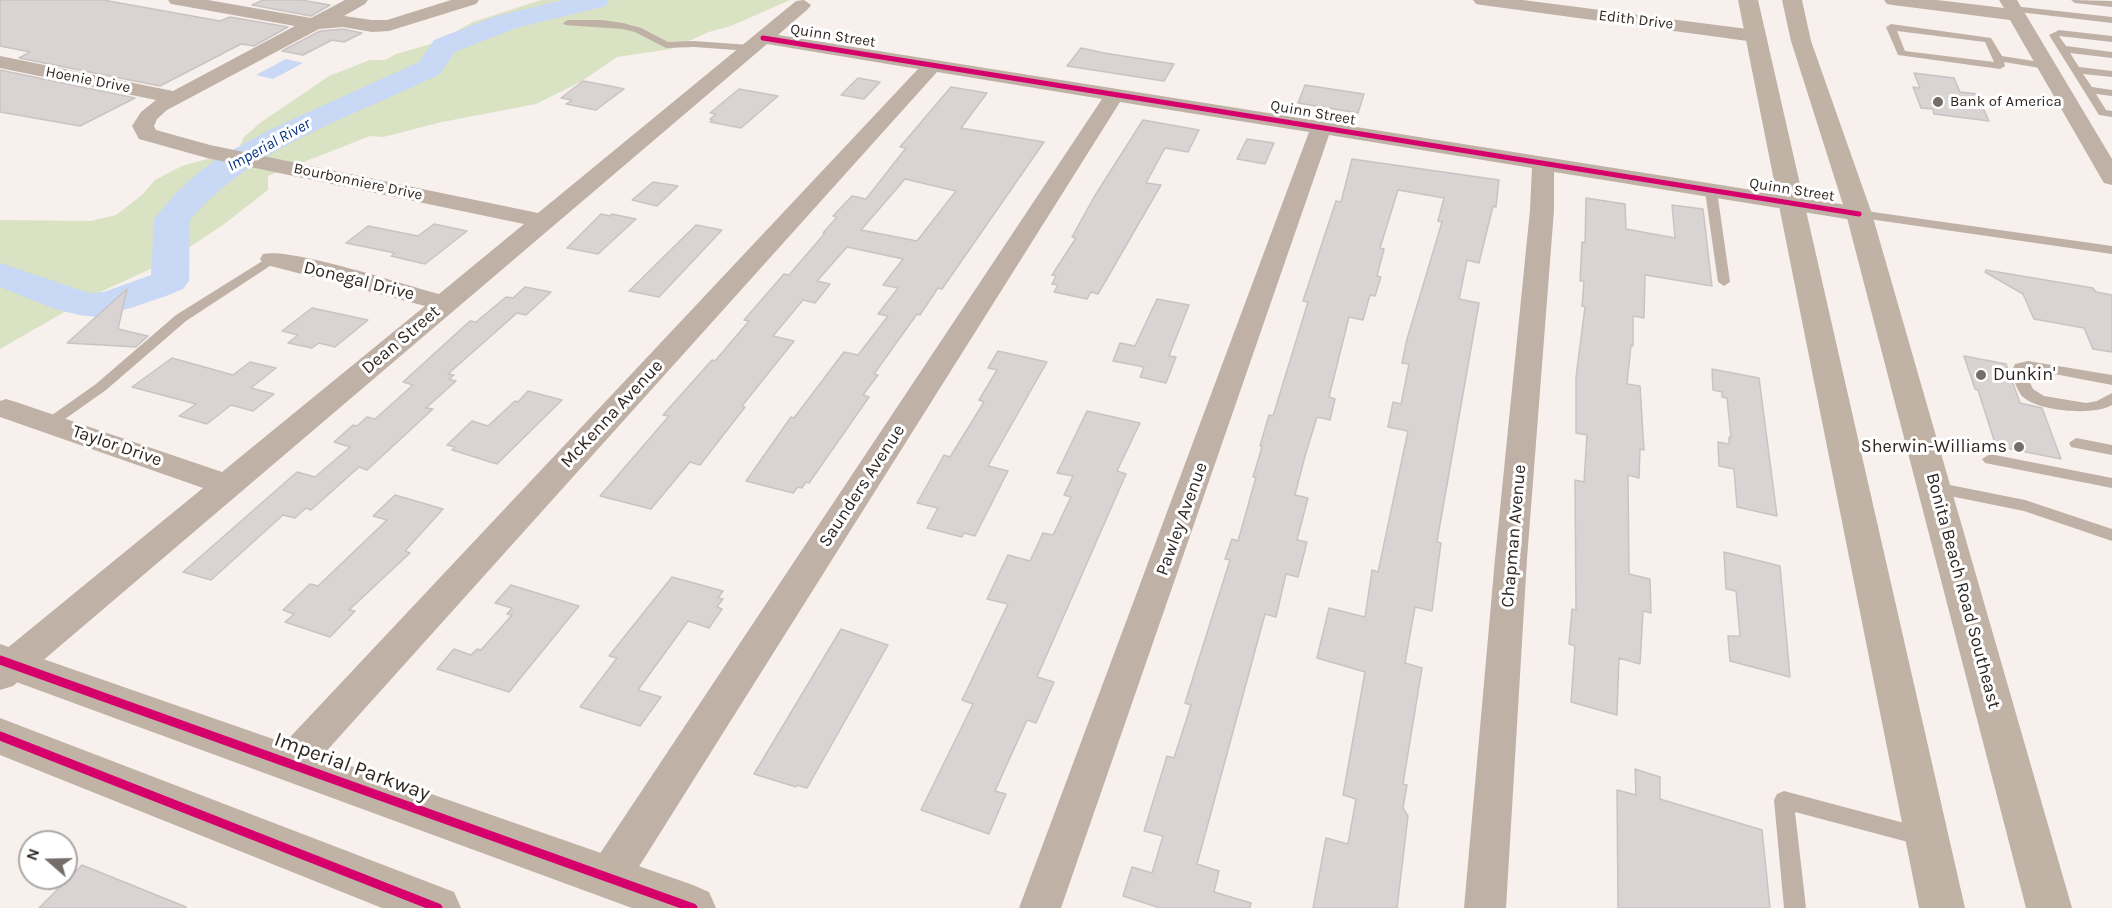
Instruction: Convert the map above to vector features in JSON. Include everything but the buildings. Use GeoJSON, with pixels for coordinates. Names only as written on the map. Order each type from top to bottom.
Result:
{"type":"FeatureCollection","features":[{"type":"Feature","properties":{"kind":"main road"},"geometry":{"type":"LineString","coordinates":[[1748,0],[1942,908]]}},
{"type":"Feature","properties":{"kind":"main road","name":"Bonita Beach Road Southeast"},"geometry":{"type":"LineString","coordinates":[[1792,0],[1801,41],[1858,214],[2049,908]]}},
{"type":"Feature","properties":{"kind":"main road","name":"Imperial Parkway"},"geometry":{"type":"LineString","coordinates":[[4,666],[291,764],[693,908]]}},
{"type":"Feature","properties":{"kind":"main road"},"geometry":{"type":"LineString","coordinates":[[0,736],[438,908]]}},
{"type":"Feature","properties":{"kind":"street"},"geometry":{"type":"LineString","coordinates":[[177,0],[313,24],[343,21],[372,26],[389,25],[470,0]]}},
{"type":"Feature","properties":{"kind":"street","name":"Bourbonniere Drive"},"geometry":{"type":"LineString","coordinates":[[359,0],[176,98],[148,116],[143,126],[147,134],[207,151],[543,221]]}},
{"type":"Feature","properties":{"kind":"street","name":"Edith Drive"},"geometry":{"type":"LineString","coordinates":[[1482,0],[1755,36]]}},
{"type":"Feature","properties":{"kind":"street"},"geometry":{"type":"LineString","coordinates":[[1893,0],[2008,5],[2046,66],[2092,112],[2112,178]]}},
{"type":"Feature","properties":{"kind":"street","name":"Dean Street"},"geometry":{"type":"LineString","coordinates":[[4,666],[227,485],[802,5]]}},
{"type":"Feature","properties":{"kind":"street","name":"Quinn Street"},"geometry":{"type":"LineString","coordinates":[[756,43],[932,65],[1858,214]]}},
{"type":"Feature","properties":{"kind":"street","name":"Hoenie Drive"},"geometry":{"type":"LineString","coordinates":[[0,62],[176,98]]}},
{"type":"Feature","properties":{"kind":"street","name":"McKenna Avenue"},"geometry":{"type":"LineString","coordinates":[[291,764],[932,65]]}},
{"type":"Feature","properties":{"kind":"street","name":"Saunders Avenue"},"geometry":{"type":"LineString","coordinates":[[609,878],[1115,94]]}},
{"type":"Feature","properties":{"kind":"street","name":"Pawley Avenue"},"geometry":{"type":"LineString","coordinates":[[1040,908],[1321,129]]}},
{"type":"Feature","properties":{"kind":"street","name":"Chapman Avenue"},"geometry":{"type":"LineString","coordinates":[[1485,908],[1511,559],[1542,210],[1543,164]]}},
{"type":"Feature","properties":{"kind":"street","name":"Donegal Drive"},"geometry":{"type":"LineString","coordinates":[[272,259],[445,303]]}},
{"type":"Feature","properties":{"kind":"street","name":"Taylor Drive"},"geometry":{"type":"LineString","coordinates":[[6,410],[50,423],[227,485]]}},
{"type":"Feature","properties":{"kind":"lane"},"geometry":{"type":"LineString","coordinates":[[2075,0],[2112,4]]}},
{"type":"Feature","properties":{"kind":"lane"},"geometry":{"type":"LineString","coordinates":[[2008,5],[2112,20]]}},
{"type":"Feature","properties":{"kind":"lane"},"geometry":{"type":"LineString","coordinates":[[568,23],[602,23],[638,30],[666,45],[756,43]]}},
{"type":"Feature","properties":{"kind":"lane"},"geometry":{"type":"LineString","coordinates":[[1891,27],[1988,40],[1998,58],[2000,66],[1901,53],[1891,27]]}},
{"type":"Feature","properties":{"kind":"lane"},"geometry":{"type":"LineString","coordinates":[[2092,112],[2088,90],[2054,35],[2057,33],[2112,39]]}},
{"type":"Feature","properties":{"kind":"lane"},"geometry":{"type":"LineString","coordinates":[[2063,49],[2112,55]]}},
{"type":"Feature","properties":{"kind":"lane"},"geometry":{"type":"LineString","coordinates":[[1998,58],[2046,66]]}},
{"type":"Feature","properties":{"kind":"lane"},"geometry":{"type":"LineString","coordinates":[[2076,70],[2112,74]]}},
{"type":"Feature","properties":{"kind":"lane"},"geometry":{"type":"LineString","coordinates":[[2088,90],[2112,93]]}},
{"type":"Feature","properties":{"kind":"lane"},"geometry":{"type":"LineString","coordinates":[[1711,191],[1724,282]]}},
{"type":"Feature","properties":{"kind":"lane"},"geometry":{"type":"LineString","coordinates":[[1858,214],[2112,249]]}},
{"type":"Feature","properties":{"kind":"lane"},"geometry":{"type":"LineString","coordinates":[[50,423],[101,387],[181,318],[272,259]]}},
{"type":"Feature","properties":{"kind":"lane"},"geometry":{"type":"LineString","coordinates":[[2112,380],[2028,365],[2020,367],[2018,373],[2026,392],[2040,400],[2086,408],[2102,405],[2112,399]]}},
{"type":"Feature","properties":{"kind":"lane"},"geometry":{"type":"LineString","coordinates":[[2076,443],[2112,450]]}},
{"type":"Feature","properties":{"kind":"lane"},"geometry":{"type":"LineString","coordinates":[[1990,459],[2112,483]]}},
{"type":"Feature","properties":{"kind":"lane"},"geometry":{"type":"LineString","coordinates":[[1935,488],[2025,506],[2112,535]]}},
{"type":"Feature","properties":{"kind":"lane"},"geometry":{"type":"LineString","coordinates":[[1795,908],[1784,800],[1926,837]]}},
{"type":"Feature","properties":{"kind":"green space"},"geometry":{"type":"Polygon","coordinates":[[[541,0],[790,0],[671,49],[617,57],[582,81],[536,104],[442,122],[383,137],[370,136],[268,176],[268,190],[223,225],[170,260],[94,295],[0,349],[0,220],[91,221],[116,215],[142,195],[155,180],[182,166],[237,151],[244,137],[260,123],[329,76],[370,60],[385,60],[396,54],[438,42],[473,22],[541,0]]]}},
{"type":"Feature","properties":{"kind":"water"},"geometry":{"type":"Polygon","coordinates":[[[286,59],[303,63],[273,79],[256,75],[286,59]]]}},
{"type":"Feature","properties":{"kind":"waterway","name":"Imperial River"},"geometry":{"type":"LineString","coordinates":[[0,274],[69,300],[89,305],[117,300],[170,281],[172,219],[190,198],[232,164],[280,137],[430,68],[444,46],[506,22],[596,0]]}},
{"type":"Feature","properties":{"kind":"cycle path"},"geometry":{"type":"LineString","coordinates":[[763,38],[1859,214]]}},
{"type":"Feature","properties":{"kind":"cycle path"},"geometry":{"type":"LineString","coordinates":[[0,660],[693,908]]}},
{"type":"Feature","properties":{"kind":"cycle path"},"geometry":{"type":"LineString","coordinates":[[0,736],[438,908]]}},
{"type":"Feature","properties":{"kind":"place","name":"Bank of America"},"geometry":{"type":"Point","coordinates":[1938,102]}},
{"type":"Feature","properties":{"kind":"place","name":"Dunkin'"},"geometry":{"type":"Point","coordinates":[1981,375]}},
{"type":"Feature","properties":{"kind":"place","name":"Sherwin-Williams"},"geometry":{"type":"Point","coordinates":[2019,447]}}]}
